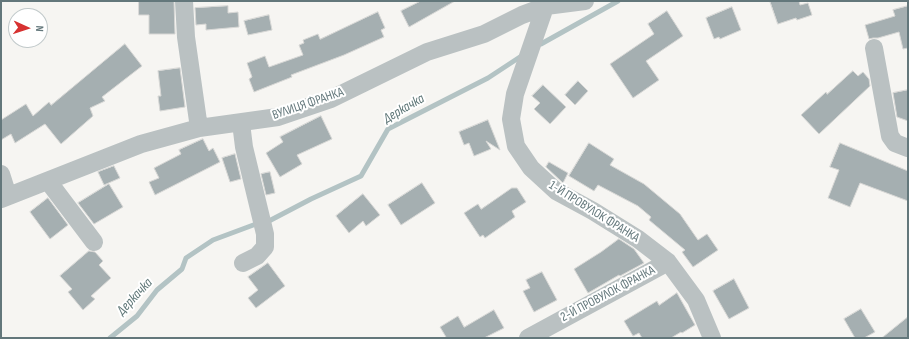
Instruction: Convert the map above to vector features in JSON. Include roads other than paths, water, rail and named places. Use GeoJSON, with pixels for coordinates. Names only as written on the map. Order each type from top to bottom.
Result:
{"type":"FeatureCollection","features":[{"type":"Feature","properties":{"kind":"street"},"geometry":{"type":"LineString","coordinates":[[184,1],[186,37],[199,128]]}},
{"type":"Feature","properties":{"kind":"street","name":"ВУЛИЦЯ ФРАНКА"},"geometry":{"type":"LineString","coordinates":[[5,198],[141,144],[199,128],[278,117],[330,99],[427,52],[484,34],[547,3],[586,1]]}},
{"type":"Feature","properties":{"kind":"street","name":"1-Й ПРОВУЛОК ФРАНКА"},"geometry":{"type":"LineString","coordinates":[[547,3],[515,94],[511,119],[516,146],[531,168],[556,190],[638,239],[668,262],[696,300],[712,338]]}},
{"type":"Feature","properties":{"kind":"street"},"geometry":{"type":"LineString","coordinates":[[874,48],[890,136],[895,143],[908,148]]}},
{"type":"Feature","properties":{"kind":"street"},"geometry":{"type":"LineString","coordinates":[[240,123],[244,147],[265,234],[265,247],[257,256],[243,263]]}},
{"type":"Feature","properties":{"kind":"street"},"geometry":{"type":"LineString","coordinates":[[1,174],[5,198]]}},
{"type":"Feature","properties":{"kind":"street"},"geometry":{"type":"LineString","coordinates":[[48,181],[94,242]]}},
{"type":"Feature","properties":{"kind":"street","name":"2-Й ПРОВУЛОК ФРАНКА"},"geometry":{"type":"LineString","coordinates":[[528,338],[668,262]]}},
{"type":"Feature","properties":{"kind":"waterway","name":"Деркачка"},"geometry":{"type":"LineString","coordinates":[[541,44],[618,1]]}},
{"type":"Feature","properties":{"kind":"waterway","name":"Деркачка"},"geometry":{"type":"LineString","coordinates":[[269,221],[311,199],[361,176],[388,129],[488,78],[523,55]]}},
{"type":"Feature","properties":{"kind":"waterway","name":"Деркачка"},"geometry":{"type":"LineString","coordinates":[[110,338],[137,316],[157,290],[182,269],[186,258],[213,240],[256,224]]}}]}
